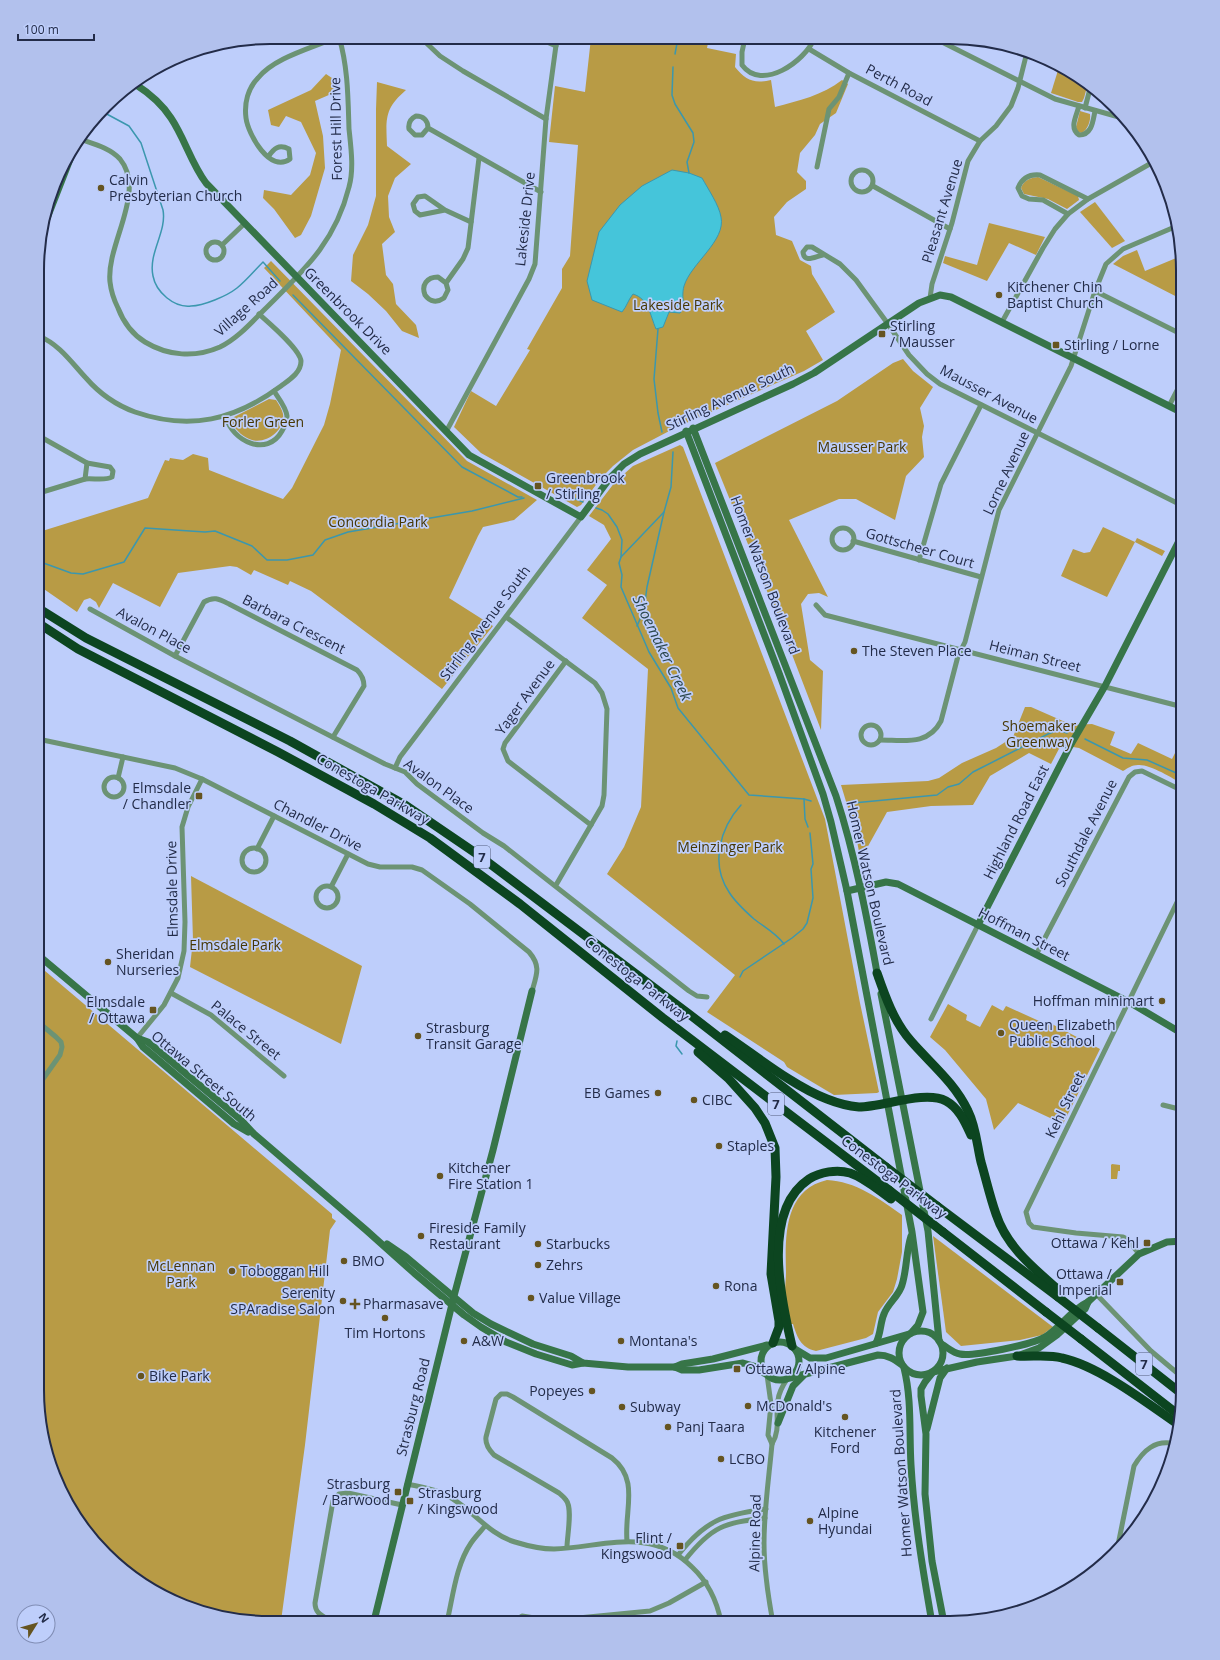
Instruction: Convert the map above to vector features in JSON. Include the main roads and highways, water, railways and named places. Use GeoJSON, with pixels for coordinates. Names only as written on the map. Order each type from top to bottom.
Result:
{"type":"FeatureCollection","features":[{"type":"Feature","properties":{"kind":"highway","name":"Conestoga Parkway"},"geometry":{"type":"LineString","coordinates":[[44,612],[86,638],[290,741],[405,805],[477,854],[689,1014],[937,1206],[1060,1295],[1106,1334],[1176,1389]]}},
{"type":"Feature","properties":{"kind":"highway","name":"Conestoga Parkway"},"geometry":{"type":"LineString","coordinates":[[44,627],[78,649],[285,756],[374,804],[430,838],[520,904],[663,1018],[890,1195],[920,1214],[1175,1412]]}},
{"type":"Feature","properties":{"kind":"highway"},"geometry":{"type":"LineString","coordinates":[[878,973],[885,996],[895,1017],[910,1040],[946,1077],[969,1112],[978,1141],[980,1158]]}},
{"type":"Feature","properties":{"kind":"highway"},"geometry":{"type":"LineString","coordinates":[[689,1014],[704,1021],[803,1088],[843,1105],[860,1107],[887,1099],[902,1101],[935,1098],[945,1101],[953,1106],[961,1114],[980,1158],[996,1215],[1006,1235],[1018,1252],[1060,1295]]}},
{"type":"Feature","properties":{"kind":"highway"},"geometry":{"type":"LineString","coordinates":[[663,1018],[676,1032],[728,1078],[755,1108],[765,1123],[774,1148],[776,1177],[771,1274],[779,1327],[771,1343]]}},
{"type":"Feature","properties":{"kind":"highway"},"geometry":{"type":"LineString","coordinates":[[794,1348],[783,1310],[778,1262],[783,1214],[789,1200],[804,1182],[813,1176],[824,1172],[841,1171],[850,1173],[890,1195]]}},
{"type":"Feature","properties":{"kind":"highway"},"geometry":{"type":"LineString","coordinates":[[1017,1356],[1054,1356],[1074,1361],[1088,1367],[1126,1389],[1174,1421]]}},
{"type":"Feature","properties":{"kind":"main road","name":"Greenbrook Drive"},"geometry":{"type":"LineString","coordinates":[[139,87],[148,93],[171,117],[199,174],[244,224],[469,454],[491,468],[581,517]]}},
{"type":"Feature","properties":{"kind":"main road","name":"Stirling Avenue South"},"geometry":{"type":"LineString","coordinates":[[581,517],[610,478],[624,464],[640,454],[686,431],[793,384],[819,369],[919,303],[940,295],[951,297],[1176,410]]}},
{"type":"Feature","properties":{"kind":"main road","name":"Homer Watson Boulevard"},"geometry":{"type":"LineString","coordinates":[[693,428],[836,796],[846,829],[878,973],[928,1231],[940,1342]]}},
{"type":"Feature","properties":{"kind":"main road","name":"Homer Watson Boulevard"},"geometry":{"type":"LineString","coordinates":[[686,431],[779,673],[823,794],[831,822],[847,891],[912,1232],[923,1312],[918,1325],[911,1333]]}},
{"type":"Feature","properties":{"kind":"main road","name":"Highland Road East"},"geometry":{"type":"LineString","coordinates":[[978,925],[1070,746],[1105,686],[1176,547]]}},
{"type":"Feature","properties":{"kind":"main road","name":"Hoffman Street"},"geometry":{"type":"LineString","coordinates":[[847,891],[886,882],[898,884],[1129,1002],[1176,1030]]}},
{"type":"Feature","properties":{"kind":"main road","name":"Ottawa Street South"},"geometry":{"type":"LineString","coordinates":[[44,960],[137,1038],[143,1047],[234,1124],[254,1134],[414,1273],[481,1327],[506,1342],[572,1365],[583,1363],[628,1367],[699,1370],[743,1363],[757,1367],[765,1374]]}},
{"type":"Feature","properties":{"kind":"main road","name":"Strasburg Road"},"geometry":{"type":"LineString","coordinates":[[375,1616],[454,1296],[493,1150],[532,991]]}},
{"type":"Feature","properties":{"kind":"main road","name":"Ottawa Street South"},"geometry":{"type":"LineString","coordinates":[[366,1230],[406,1257],[454,1296],[465,1307],[490,1324],[533,1344],[571,1356],[583,1363]]}},
{"type":"Feature","properties":{"kind":"main road"},"geometry":{"type":"LineString","coordinates":[[876,1343],[880,1336],[882,1319],[885,1312],[896,1298],[902,1287],[912,1232]]}},
{"type":"Feature","properties":{"kind":"main road"},"geometry":{"type":"LineString","coordinates":[[1088,1302],[1085,1309],[1048,1342],[1039,1348],[1017,1356],[947,1368],[924,1375],[916,1375],[909,1372],[893,1358],[885,1355],[878,1355],[804,1375],[776,1380],[765,1374],[760,1361],[764,1350],[771,1343],[783,1342],[816,1360],[911,1333],[923,1331],[935,1336],[940,1342],[954,1352],[968,1354],[1036,1342],[1053,1331],[1081,1305],[1088,1302],[1139,1254],[1158,1245],[1176,1241]]}},
{"type":"Feature","properties":{"kind":"main road"},"geometry":{"type":"LineString","coordinates":[[903,1366],[899,1357],[899,1348],[903,1340],[911,1333]]}},
{"type":"Feature","properties":{"kind":"main road"},"geometry":{"type":"LineString","coordinates":[[933,1372],[941,1362],[943,1356],[940,1342]]}},
{"type":"Feature","properties":{"kind":"main road","name":"Ottawa Street South"},"geometry":{"type":"LineString","coordinates":[[675,1368],[682,1364],[714,1359],[771,1343]]}},
{"type":"Feature","properties":{"kind":"main road"},"geometry":{"type":"LineString","coordinates":[[787,1379],[795,1373],[798,1365],[799,1357],[794,1348]]}},
{"type":"Feature","properties":{"kind":"main road","name":"Homer Watson Boulevard"},"geometry":{"type":"LineString","coordinates":[[903,1366],[909,1394],[911,1464],[921,1560],[931,1616]]}},
{"type":"Feature","properties":{"kind":"main road"},"geometry":{"type":"LineString","coordinates":[[926,1434],[940,1378],[947,1368]]}},
{"type":"Feature","properties":{"kind":"main road","name":"Homer Watson Boulevard"},"geometry":{"type":"LineString","coordinates":[[933,1372],[921,1389],[920,1396],[926,1434],[925,1494],[932,1561],[943,1616]]}},
{"type":"Feature","properties":{"kind":"main road"},"geometry":{"type":"LineString","coordinates":[[778,1423],[793,1386],[804,1375]]}},
{"type":"Feature","properties":{"kind":"waterway","name":"Shoemaker Creek"},"geometry":{"type":"LineString","coordinates":[[675,54],[677,44]]}},
{"type":"Feature","properties":{"kind":"waterway","name":"Shoemaker Creek"},"geometry":{"type":"LineString","coordinates":[[673,67],[672,95],[675,104],[693,133],[694,142],[687,162],[689,173]]}},
{"type":"Feature","properties":{"kind":"waterway"},"geometry":{"type":"LineString","coordinates":[[106,114],[129,126],[141,143],[163,210],[164,218],[152,267],[155,282],[167,298],[172,302],[185,306],[196,306],[215,300],[237,288],[263,262],[280,281]]}},
{"type":"Feature","properties":{"kind":"waterway"},"geometry":{"type":"LineString","coordinates":[[293,295],[462,467],[518,497],[522,497]]}},
{"type":"Feature","properties":{"kind":"waterway"},"geometry":{"type":"LineString","coordinates":[[658,329],[654,379],[662,432]]}},
{"type":"Feature","properties":{"kind":"waterway"},"geometry":{"type":"LineString","coordinates":[[637,626],[644,610],[647,587],[671,487],[673,452]]}},
{"type":"Feature","properties":{"kind":"waterway","name":"Shoemaker Creek"},"geometry":{"type":"LineString","coordinates":[[557,491],[583,502]]}},
{"type":"Feature","properties":{"kind":"waterway","name":"Shoemaker Creek"},"geometry":{"type":"LineString","coordinates":[[44,563],[71,573],[83,574],[124,562],[145,528],[205,532],[215,531],[252,546],[267,560],[287,560],[313,555],[325,540],[348,532],[472,511],[524,498]]}},
{"type":"Feature","properties":{"kind":"waterway","name":"Shoemaker Creek"},"geometry":{"type":"LineString","coordinates":[[596,508],[608,514],[617,527],[622,540],[621,557],[619,563],[622,575],[621,587],[649,652],[671,688],[678,708],[749,795],[804,799],[811,801]]}},
{"type":"Feature","properties":{"kind":"waterway"},"geometry":{"type":"LineString","coordinates":[[621,557],[664,512]]}},
{"type":"Feature","properties":{"kind":"waterway","name":"Shoemaker Creek"},"geometry":{"type":"LineString","coordinates":[[853,803],[937,795],[948,787],[959,784],[973,772],[1048,734],[1058,730],[1067,733]]}},
{"type":"Feature","properties":{"kind":"waterway","name":"Shoemaker Creek"},"geometry":{"type":"LineString","coordinates":[[1085,739],[1123,758],[1147,760],[1176,773]]}},
{"type":"Feature","properties":{"kind":"waterway"},"geometry":{"type":"LineString","coordinates":[[804,799],[805,819],[808,827]]}},
{"type":"Feature","properties":{"kind":"waterway"},"geometry":{"type":"LineString","coordinates":[[741,805],[728,824],[720,847],[720,870],[723,881],[731,896],[740,906],[754,919],[770,930],[784,944]]}},
{"type":"Feature","properties":{"kind":"waterway"},"geometry":{"type":"LineString","coordinates":[[740,977],[743,971],[792,938],[803,929],[807,923],[813,898],[811,869],[813,864],[810,833]]}},
{"type":"Feature","properties":{"kind":"waterway"},"geometry":{"type":"LineString","coordinates":[[677,1041],[676,1046],[682,1054]]}},
{"type":"Feature","properties":{"kind":"place","name":"Calvin Presbyterian Church"},"geometry":{"type":"Point","coordinates":[101,188]}},
{"type":"Feature","properties":{"kind":"place","name":"Kitchener Chin Baptist Church"},"geometry":{"type":"Point","coordinates":[999,295]}},
{"type":"Feature","properties":{"kind":"place","name":"Stirling / Mausser"},"geometry":{"type":"Point","coordinates":[882,334]}},
{"type":"Feature","properties":{"kind":"place","name":"Stirling / Lorne"},"geometry":{"type":"Point","coordinates":[1056,345]}},
{"type":"Feature","properties":{"kind":"place","name":"Greenbrook / Stirling"},"geometry":{"type":"Point","coordinates":[538,486]}},
{"type":"Feature","properties":{"kind":"place","name":"The Steven Place"},"geometry":{"type":"Point","coordinates":[854,651]}},
{"type":"Feature","properties":{"kind":"place","name":"Elmsdale / Chandler"},"geometry":{"type":"Point","coordinates":[199,796]}},
{"type":"Feature","properties":{"kind":"place","name":"Sheridan Nurseries"},"geometry":{"type":"Point","coordinates":[108,962]}},
{"type":"Feature","properties":{"kind":"place","name":"Hoffman minimart"},"geometry":{"type":"Point","coordinates":[1162,1001]}},
{"type":"Feature","properties":{"kind":"place","name":"Elmsdale / Ottawa"},"geometry":{"type":"Point","coordinates":[153,1010]}},
{"type":"Feature","properties":{"kind":"place","name":"Queen Elizabeth Public School"},"geometry":{"type":"Point","coordinates":[1001,1033]}},
{"type":"Feature","properties":{"kind":"place","name":"Strasburg Transit Garage"},"geometry":{"type":"Point","coordinates":[418,1036]}},
{"type":"Feature","properties":{"kind":"place","name":"EB Games"},"geometry":{"type":"Point","coordinates":[658,1093]}},
{"type":"Feature","properties":{"kind":"place","name":"CIBC"},"geometry":{"type":"Point","coordinates":[694,1100]}},
{"type":"Feature","properties":{"kind":"place","name":"Staples"},"geometry":{"type":"Point","coordinates":[719,1146]}},
{"type":"Feature","properties":{"kind":"place","name":"Kitchener Fire Station 1"},"geometry":{"type":"Point","coordinates":[440,1176]}},
{"type":"Feature","properties":{"kind":"place","name":"Fireside Family Restaurant"},"geometry":{"type":"Point","coordinates":[421,1236]}},
{"type":"Feature","properties":{"kind":"place","name":"Ottawa / Kehl"},"geometry":{"type":"Point","coordinates":[1147,1243]}},
{"type":"Feature","properties":{"kind":"place","name":"Starbucks"},"geometry":{"type":"Point","coordinates":[538,1244]}},
{"type":"Feature","properties":{"kind":"place","name":"BMO"},"geometry":{"type":"Point","coordinates":[344,1261]}},
{"type":"Feature","properties":{"kind":"place","name":"Zehrs"},"geometry":{"type":"Point","coordinates":[538,1265]}},
{"type":"Feature","properties":{"kind":"place","name":"Toboggan Hill"},"geometry":{"type":"Point","coordinates":[232,1271]}},
{"type":"Feature","properties":{"kind":"place","name":"Ottawa / Imperial"},"geometry":{"type":"Point","coordinates":[1120,1282]}},
{"type":"Feature","properties":{"kind":"place","name":"Rona"},"geometry":{"type":"Point","coordinates":[716,1286]}},
{"type":"Feature","properties":{"kind":"place","name":"Value Village"},"geometry":{"type":"Point","coordinates":[531,1298]}},
{"type":"Feature","properties":{"kind":"place","name":"Serenity SPAradise Salon"},"geometry":{"type":"Point","coordinates":[343,1301]}},
{"type":"Feature","properties":{"kind":"place","name":"Pharmasave"},"geometry":{"type":"Point","coordinates":[355,1304]}},
{"type":"Feature","properties":{"kind":"place","name":"Tim Hortons"},"geometry":{"type":"Point","coordinates":[385,1318]}},
{"type":"Feature","properties":{"kind":"place","name":"A&W"},"geometry":{"type":"Point","coordinates":[464,1341]}},
{"type":"Feature","properties":{"kind":"place","name":"Montana's"},"geometry":{"type":"Point","coordinates":[621,1341]}},
{"type":"Feature","properties":{"kind":"place","name":"Ottawa / Alpine"},"geometry":{"type":"Point","coordinates":[737,1369]}},
{"type":"Feature","properties":{"kind":"place","name":"Bike Park"},"geometry":{"type":"Point","coordinates":[141,1376]}},
{"type":"Feature","properties":{"kind":"place","name":"Popeyes"},"geometry":{"type":"Point","coordinates":[592,1391]}},
{"type":"Feature","properties":{"kind":"place","name":"McDonald's"},"geometry":{"type":"Point","coordinates":[748,1406]}},
{"type":"Feature","properties":{"kind":"place","name":"Subway"},"geometry":{"type":"Point","coordinates":[622,1407]}},
{"type":"Feature","properties":{"kind":"place","name":"Kitchener Ford"},"geometry":{"type":"Point","coordinates":[845,1417]}},
{"type":"Feature","properties":{"kind":"place","name":"Panj Taara"},"geometry":{"type":"Point","coordinates":[668,1427]}},
{"type":"Feature","properties":{"kind":"place","name":"LCBO"},"geometry":{"type":"Point","coordinates":[721,1459]}},
{"type":"Feature","properties":{"kind":"place","name":"Strasburg / Barwood"},"geometry":{"type":"Point","coordinates":[398,1492]}},
{"type":"Feature","properties":{"kind":"place","name":"Strasburg / Kingswood"},"geometry":{"type":"Point","coordinates":[410,1501]}},
{"type":"Feature","properties":{"kind":"place","name":"Alpine Hyundai"},"geometry":{"type":"Point","coordinates":[810,1521]}},
{"type":"Feature","properties":{"kind":"place","name":"Flint / Kingswood"},"geometry":{"type":"Point","coordinates":[680,1546]}},
{"type":"Feature","properties":{"kind":"park label","name":"Lakeside Park"},"geometry":{"type":"Point","coordinates":[678,305]}},
{"type":"Feature","properties":{"kind":"park label","name":"Forler Green"},"geometry":{"type":"Point","coordinates":[263,422]}},
{"type":"Feature","properties":{"kind":"park label","name":"Mausser Park"},"geometry":{"type":"Point","coordinates":[862,447]}},
{"type":"Feature","properties":{"kind":"park label","name":"Concordia Park"},"geometry":{"type":"Point","coordinates":[378,522]}},
{"type":"Feature","properties":{"kind":"park label","name":"Shoemaker Greenway"},"geometry":{"type":"Point","coordinates":[1039,734]}},
{"type":"Feature","properties":{"kind":"park label","name":"Meinzinger Park"},"geometry":{"type":"Point","coordinates":[730,847]}},
{"type":"Feature","properties":{"kind":"park label","name":"Elmsdale Park"},"geometry":{"type":"Point","coordinates":[235,945]}},
{"type":"Feature","properties":{"kind":"park label","name":"McLennan Park"},"geometry":{"type":"Point","coordinates":[181,1274]}}]}
